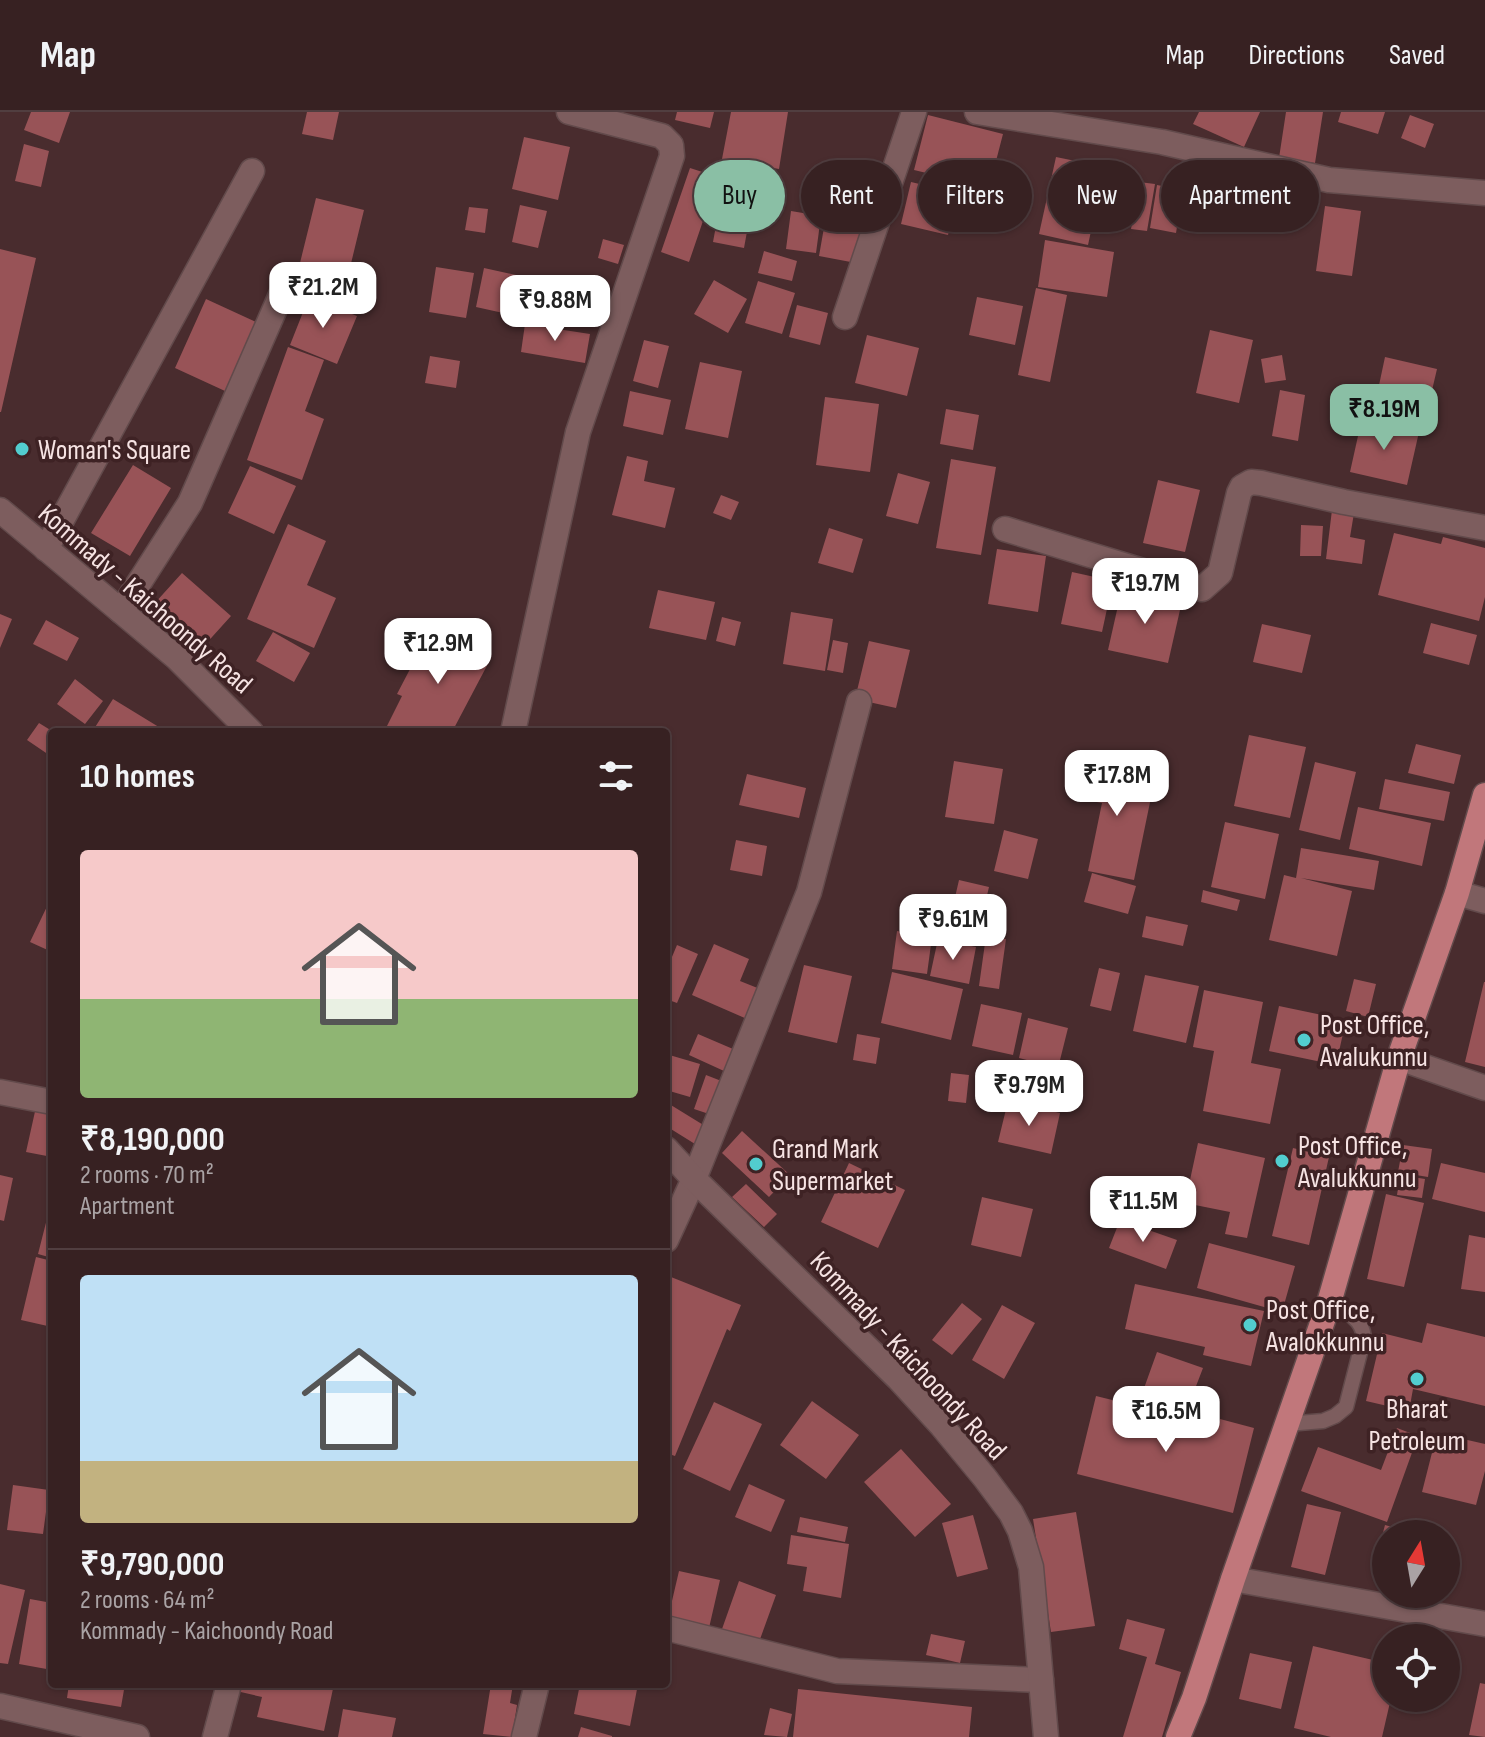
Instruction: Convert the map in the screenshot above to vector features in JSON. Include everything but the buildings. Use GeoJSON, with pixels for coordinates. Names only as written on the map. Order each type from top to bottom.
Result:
{"type":"FeatureCollection","features":[{"type":"Feature","properties":{"kind":"main road"},"geometry":{"type":"LineString","coordinates":[[1178,1737],[1329,1303],[1399,1058],[1457,893],[1485,795]]}},
{"type":"Feature","properties":{"kind":"street"},"geometry":{"type":"LineString","coordinates":[[514,728],[578,432],[672,156],[671,145],[662,136],[569,112]]}},
{"type":"Feature","properties":{"kind":"street"},"geometry":{"type":"LineString","coordinates":[[845,317],[914,112]]}},
{"type":"Feature","properties":{"kind":"street"},"geometry":{"type":"LineString","coordinates":[[977,112],[1162,142],[1329,180],[1485,193]]}},
{"type":"Feature","properties":{"kind":"street"},"geometry":{"type":"LineString","coordinates":[[46,549],[252,171]]}},
{"type":"Feature","properties":{"kind":"street"},"geometry":{"type":"LineString","coordinates":[[121,611],[190,503],[284,288]]}},
{"type":"Feature","properties":{"kind":"street"},"geometry":{"type":"LineString","coordinates":[[1005,529],[1202,589],[1220,573],[1239,493],[1251,482],[1485,528]]}},
{"type":"Feature","properties":{"kind":"street","name":"Kommady - Kaichoondy Road"},"geometry":{"type":"LineString","coordinates":[[0,510],[177,658],[247,728]]}},
{"type":"Feature","properties":{"kind":"street"},"geometry":{"type":"LineString","coordinates":[[670,1231],[809,892],[859,702]]}},
{"type":"Feature","properties":{"kind":"street"},"geometry":{"type":"LineString","coordinates":[[1457,893],[1485,901]]}},
{"type":"Feature","properties":{"kind":"street"},"geometry":{"type":"LineString","coordinates":[[1399,1058],[1485,1088]]}},
{"type":"Feature","properties":{"kind":"street"},"geometry":{"type":"LineString","coordinates":[[0,1092],[48,1101]]}},
{"type":"Feature","properties":{"kind":"street","name":"Kommady - Kaichoondy Road"},"geometry":{"type":"LineString","coordinates":[[670,1153],[898,1378],[968,1457],[1011,1513],[1031,1567],[1046,1737]]}},
{"type":"Feature","properties":{"kind":"street"},"geometry":{"type":"LineString","coordinates":[[1233,1579],[1485,1624]]}},
{"type":"Feature","properties":{"kind":"street"},"geometry":{"type":"LineString","coordinates":[[670,1629],[837,1671],[1041,1680]]}},
{"type":"Feature","properties":{"kind":"street"},"geometry":{"type":"LineString","coordinates":[[215,1737],[228,1688]]}},
{"type":"Feature","properties":{"kind":"street"},"geometry":{"type":"LineString","coordinates":[[524,1737],[536,1688]]}},
{"type":"Feature","properties":{"kind":"street"},"geometry":{"type":"LineString","coordinates":[[0,1706],[137,1737]]}},
{"type":"Feature","properties":{"kind":"lane"},"geometry":{"type":"LineString","coordinates":[[1287,1424],[1323,1421],[1346,1407],[1364,1337],[1363,1328],[1350,1314],[1329,1303]]}},
{"type":"Feature","properties":{"kind":"place","name":"Woman's Square"},"geometry":{"type":"Point","coordinates":[22,449]}},
{"type":"Feature","properties":{"kind":"place","name":"Post Office, Avalukunnu"},"geometry":{"type":"Point","coordinates":[1304,1040]}},
{"type":"Feature","properties":{"kind":"place","name":"Post Office, Avalukkunnu"},"geometry":{"type":"Point","coordinates":[1282,1161]}},
{"type":"Feature","properties":{"kind":"place","name":"Grand Mark Supermarket"},"geometry":{"type":"Point","coordinates":[756,1164]}},
{"type":"Feature","properties":{"kind":"place","name":"Post Office, Avalokkunnu"},"geometry":{"type":"Point","coordinates":[1250,1325]}},
{"type":"Feature","properties":{"kind":"place","name":"Bharat Petroleum"},"geometry":{"type":"Point","coordinates":[1417,1379]}}]}
